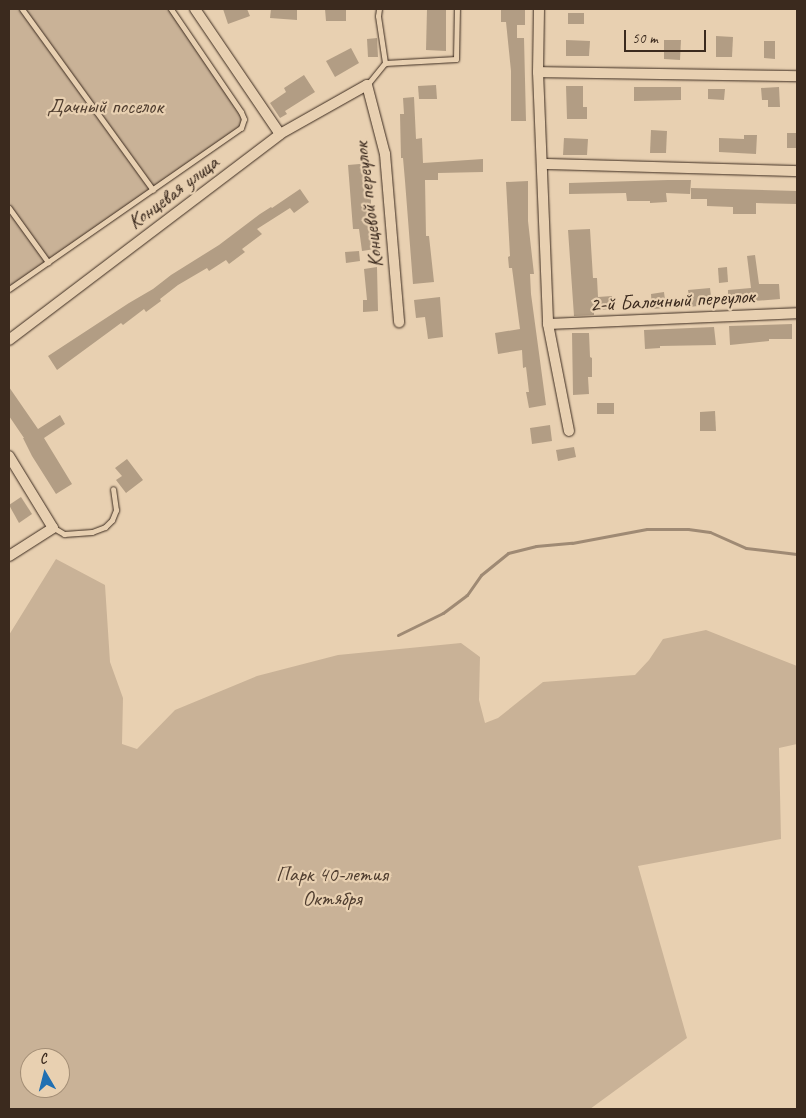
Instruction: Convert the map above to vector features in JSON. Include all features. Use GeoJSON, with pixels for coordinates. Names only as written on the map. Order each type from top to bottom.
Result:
{"type":"FeatureCollection","features":[{"type":"Feature","properties":{"kind":"street"},"geometry":{"type":"LineString","coordinates":[[195,9],[280,134]]}},
{"type":"Feature","properties":{"kind":"street"},"geometry":{"type":"LineString","coordinates":[[539,9],[538,72],[544,164],[548,324],[569,432]]}},
{"type":"Feature","properties":{"kind":"street"},"geometry":{"type":"LineString","coordinates":[[538,72],[797,76]]}},
{"type":"Feature","properties":{"kind":"street","name":"Концевая улица"},"geometry":{"type":"LineString","coordinates":[[9,340],[280,134],[367,85]]}},
{"type":"Feature","properties":{"kind":"street","name":"Концевой переулок"},"geometry":{"type":"LineString","coordinates":[[367,85],[385,154],[399,322]]}},
{"type":"Feature","properties":{"kind":"street"},"geometry":{"type":"LineString","coordinates":[[544,164],[797,171]]}},
{"type":"Feature","properties":{"kind":"street","name":"2-й Балочный переулок"},"geometry":{"type":"LineString","coordinates":[[548,324],[797,313]]}},
{"type":"Feature","properties":{"kind":"street"},"geometry":{"type":"LineString","coordinates":[[9,456],[53,528],[9,556]]}},
{"type":"Feature","properties":{"kind":"lane"},"geometry":{"type":"LineString","coordinates":[[22,9],[153,190]]}},
{"type":"Feature","properties":{"kind":"lane"},"geometry":{"type":"LineString","coordinates":[[9,289],[241,128],[244,119],[171,9]]}},
{"type":"Feature","properties":{"kind":"lane"},"geometry":{"type":"LineString","coordinates":[[379,9],[378,16],[385,63]]}},
{"type":"Feature","properties":{"kind":"lane"},"geometry":{"type":"LineString","coordinates":[[367,85],[385,63],[456,59],[457,9]]}},
{"type":"Feature","properties":{"kind":"lane"},"geometry":{"type":"LineString","coordinates":[[9,208],[48,262]]}},
{"type":"Feature","properties":{"kind":"lane"},"geometry":{"type":"LineString","coordinates":[[53,528],[64,534],[92,532],[105,527],[112,520],[116,510],[113,489]]}},
{"type":"Feature","properties":{"kind":"green space","name":"Дачный поселок"},"geometry":{"type":"Polygon","coordinates":[[[9,9],[171,9],[241,112],[241,128],[9,289],[9,9]]]}},
{"type":"Feature","properties":{"kind":"green space","name":"Парк 40-летия Октября"},"geometry":{"type":"Polygon","coordinates":[[[56,559],[105,585],[110,662],[123,698],[122,744],[137,749],[175,710],[257,676],[338,655],[461,643],[480,657],[479,700],[485,723],[498,718],[543,682],[635,675],[649,660],[663,639],[706,630],[797,666],[797,744],[779,748],[781,839],[638,866],[687,1038],[590,1109],[9,1109],[9,635],[56,559]]]}},
{"type":"Feature","properties":{"kind":"building"},"geometry":{"type":"Polygon","coordinates":[[[223,9],[247,9],[250,16],[228,24],[223,9]]]}},
{"type":"Feature","properties":{"kind":"building"},"geometry":{"type":"Polygon","coordinates":[[[271,9],[297,9],[297,20],[270,18],[271,9]]]}},
{"type":"Feature","properties":{"kind":"building"},"geometry":{"type":"Polygon","coordinates":[[[325,9],[346,9],[346,21],[326,21],[325,9]]]}},
{"type":"Feature","properties":{"kind":"building"},"geometry":{"type":"Polygon","coordinates":[[[427,9],[446,9],[446,51],[426,50],[427,9]]]}},
{"type":"Feature","properties":{"kind":"building"},"geometry":{"type":"Polygon","coordinates":[[[501,9],[525,9],[525,25],[517,25],[517,38],[524,38],[526,121],[511,121],[511,71],[506,22],[501,22],[501,9]]]}},
{"type":"Feature","properties":{"kind":"building"},"geometry":{"type":"Polygon","coordinates":[[[568,13],[584,13],[584,24],[568,24],[568,13]]]}},
{"type":"Feature","properties":{"kind":"building"},"geometry":{"type":"Polygon","coordinates":[[[716,36],[733,37],[732,57],[716,57],[716,36]]]}},
{"type":"Feature","properties":{"kind":"building"},"geometry":{"type":"Polygon","coordinates":[[[377,38],[378,57],[368,57],[367,39],[377,38]]]}},
{"type":"Feature","properties":{"kind":"building"},"geometry":{"type":"Polygon","coordinates":[[[566,40],[590,41],[589,56],[566,56],[566,40]]]}},
{"type":"Feature","properties":{"kind":"building"},"geometry":{"type":"Polygon","coordinates":[[[664,40],[681,40],[680,60],[664,59],[664,40]]]}},
{"type":"Feature","properties":{"kind":"building"},"geometry":{"type":"Polygon","coordinates":[[[764,41],[775,41],[775,59],[764,58],[764,41]]]}},
{"type":"Feature","properties":{"kind":"building"},"geometry":{"type":"Polygon","coordinates":[[[351,48],[359,63],[335,77],[326,61],[351,48]]]}},
{"type":"Feature","properties":{"kind":"building"},"geometry":{"type":"Polygon","coordinates":[[[304,75],[315,92],[285,111],[287,114],[280,118],[270,103],[286,92],[284,88],[304,75]]]}},
{"type":"Feature","properties":{"kind":"building"},"geometry":{"type":"Polygon","coordinates":[[[436,85],[437,99],[419,99],[418,86],[436,85]]]}},
{"type":"Feature","properties":{"kind":"building"},"geometry":{"type":"Polygon","coordinates":[[[566,86],[583,86],[583,107],[587,107],[587,119],[567,119],[566,86]]]}},
{"type":"Feature","properties":{"kind":"building"},"geometry":{"type":"Polygon","coordinates":[[[634,87],[681,87],[681,100],[634,101],[634,87]]]}},
{"type":"Feature","properties":{"kind":"building"},"geometry":{"type":"Polygon","coordinates":[[[779,87],[780,107],[768,107],[768,100],[762,100],[761,88],[779,87]]]}},
{"type":"Feature","properties":{"kind":"building"},"geometry":{"type":"Polygon","coordinates":[[[708,89],[725,89],[724,100],[708,99],[708,89]]]}},
{"type":"Feature","properties":{"kind":"building"},"geometry":{"type":"Polygon","coordinates":[[[414,97],[416,139],[422,138],[423,163],[483,159],[483,172],[438,173],[438,180],[425,180],[426,236],[429,236],[434,282],[413,284],[403,158],[401,158],[400,114],[404,114],[403,98],[414,97]]]}},
{"type":"Feature","properties":{"kind":"building"},"geometry":{"type":"Polygon","coordinates":[[[651,130],[667,131],[666,153],[650,153],[651,130]]]}},
{"type":"Feature","properties":{"kind":"building"},"geometry":{"type":"Polygon","coordinates":[[[787,133],[797,133],[797,148],[787,148],[787,133]]]}},
{"type":"Feature","properties":{"kind":"building"},"geometry":{"type":"Polygon","coordinates":[[[744,135],[757,135],[756,154],[719,152],[719,138],[744,139],[744,135]]]}},
{"type":"Feature","properties":{"kind":"building"},"geometry":{"type":"Polygon","coordinates":[[[564,138],[588,139],[587,155],[563,155],[564,138]]]}},
{"type":"Feature","properties":{"kind":"building"},"geometry":{"type":"Polygon","coordinates":[[[371,163],[371,205],[375,249],[362,251],[359,229],[353,229],[348,165],[371,163]]]}},
{"type":"Feature","properties":{"kind":"building"},"geometry":{"type":"Polygon","coordinates":[[[691,180],[690,194],[666,193],[667,202],[650,203],[650,201],[627,201],[626,193],[569,194],[569,183],[691,180]]]}},
{"type":"Feature","properties":{"kind":"building"},"geometry":{"type":"Polygon","coordinates":[[[528,181],[528,221],[534,274],[530,274],[531,294],[546,405],[529,408],[526,392],[529,392],[526,367],[523,368],[522,350],[498,354],[495,333],[520,329],[512,268],[509,268],[506,182],[528,181]]]}},
{"type":"Feature","properties":{"kind":"building"},"geometry":{"type":"Polygon","coordinates":[[[691,188],[797,191],[797,204],[756,203],[756,214],[733,214],[733,207],[707,206],[707,199],[691,199],[691,188]]]}},
{"type":"Feature","properties":{"kind":"building"},"geometry":{"type":"Polygon","coordinates":[[[300,189],[309,202],[294,213],[290,208],[257,229],[262,234],[242,249],[245,252],[229,264],[226,260],[209,271],[207,268],[178,285],[146,312],[144,309],[123,325],[121,323],[57,370],[48,356],[153,289],[171,275],[219,245],[260,214],[300,189]]]}},
{"type":"Feature","properties":{"kind":"building"},"geometry":{"type":"Polygon","coordinates":[[[590,229],[593,278],[597,278],[598,297],[612,296],[612,309],[594,310],[594,315],[574,316],[568,230],[590,229]]]}},
{"type":"Feature","properties":{"kind":"building"},"geometry":{"type":"Polygon","coordinates":[[[359,251],[360,261],[346,263],[345,252],[359,251]]]}},
{"type":"Feature","properties":{"kind":"building"},"geometry":{"type":"Polygon","coordinates":[[[755,255],[759,284],[779,284],[780,299],[728,303],[728,290],[751,288],[747,256],[755,255]]]}},
{"type":"Feature","properties":{"kind":"building"},"geometry":{"type":"Polygon","coordinates":[[[377,267],[378,311],[363,312],[363,300],[367,300],[364,269],[377,267]]]}},
{"type":"Feature","properties":{"kind":"building"},"geometry":{"type":"Polygon","coordinates":[[[727,267],[728,282],[719,283],[718,268],[727,267]]]}},
{"type":"Feature","properties":{"kind":"building"},"geometry":{"type":"Polygon","coordinates":[[[710,288],[712,304],[690,307],[688,290],[710,288]]]}},
{"type":"Feature","properties":{"kind":"building"},"geometry":{"type":"Polygon","coordinates":[[[664,292],[666,308],[652,309],[651,294],[664,292]]]}},
{"type":"Feature","properties":{"kind":"building"},"geometry":{"type":"Polygon","coordinates":[[[440,297],[443,337],[428,339],[425,317],[416,318],[414,300],[440,297]]]}},
{"type":"Feature","properties":{"kind":"building"},"geometry":{"type":"Polygon","coordinates":[[[792,324],[792,339],[769,339],[769,341],[730,345],[729,326],[792,324]]]}},
{"type":"Feature","properties":{"kind":"building"},"geometry":{"type":"Polygon","coordinates":[[[714,327],[716,345],[660,346],[660,348],[645,349],[644,330],[714,327]]]}},
{"type":"Feature","properties":{"kind":"building"},"geometry":{"type":"Polygon","coordinates":[[[572,333],[589,333],[592,377],[588,377],[589,394],[573,395],[572,333]]]}},
{"type":"Feature","properties":{"kind":"building"},"geometry":{"type":"Polygon","coordinates":[[[9,387],[38,429],[60,415],[65,424],[44,438],[72,484],[56,494],[9,416],[9,387]]]}},
{"type":"Feature","properties":{"kind":"building"},"geometry":{"type":"Polygon","coordinates":[[[597,403],[614,403],[614,414],[597,414],[597,403]]]}},
{"type":"Feature","properties":{"kind":"building"},"geometry":{"type":"Polygon","coordinates":[[[715,411],[716,431],[700,431],[700,412],[715,411]]]}},
{"type":"Feature","properties":{"kind":"building"},"geometry":{"type":"Polygon","coordinates":[[[550,425],[552,441],[532,444],[530,428],[550,425]]]}},
{"type":"Feature","properties":{"kind":"building"},"geometry":{"type":"Polygon","coordinates":[[[574,447],[576,457],[558,461],[556,450],[574,447]]]}},
{"type":"Feature","properties":{"kind":"building"},"geometry":{"type":"Polygon","coordinates":[[[127,459],[143,480],[126,493],[116,480],[122,476],[115,468],[127,459]]]}},
{"type":"Feature","properties":{"kind":"building"},"geometry":{"type":"Polygon","coordinates":[[[21,497],[32,514],[19,523],[9,505],[21,497]]]}},
{"type":"Feature","properties":{"kind":"waterway"},"geometry":{"type":"LineString","coordinates":[[398,635],[443,613],[467,595],[481,575],[508,553],[536,546],[572,543],[647,529],[688,529],[710,532],[746,548],[797,554]]}}]}
